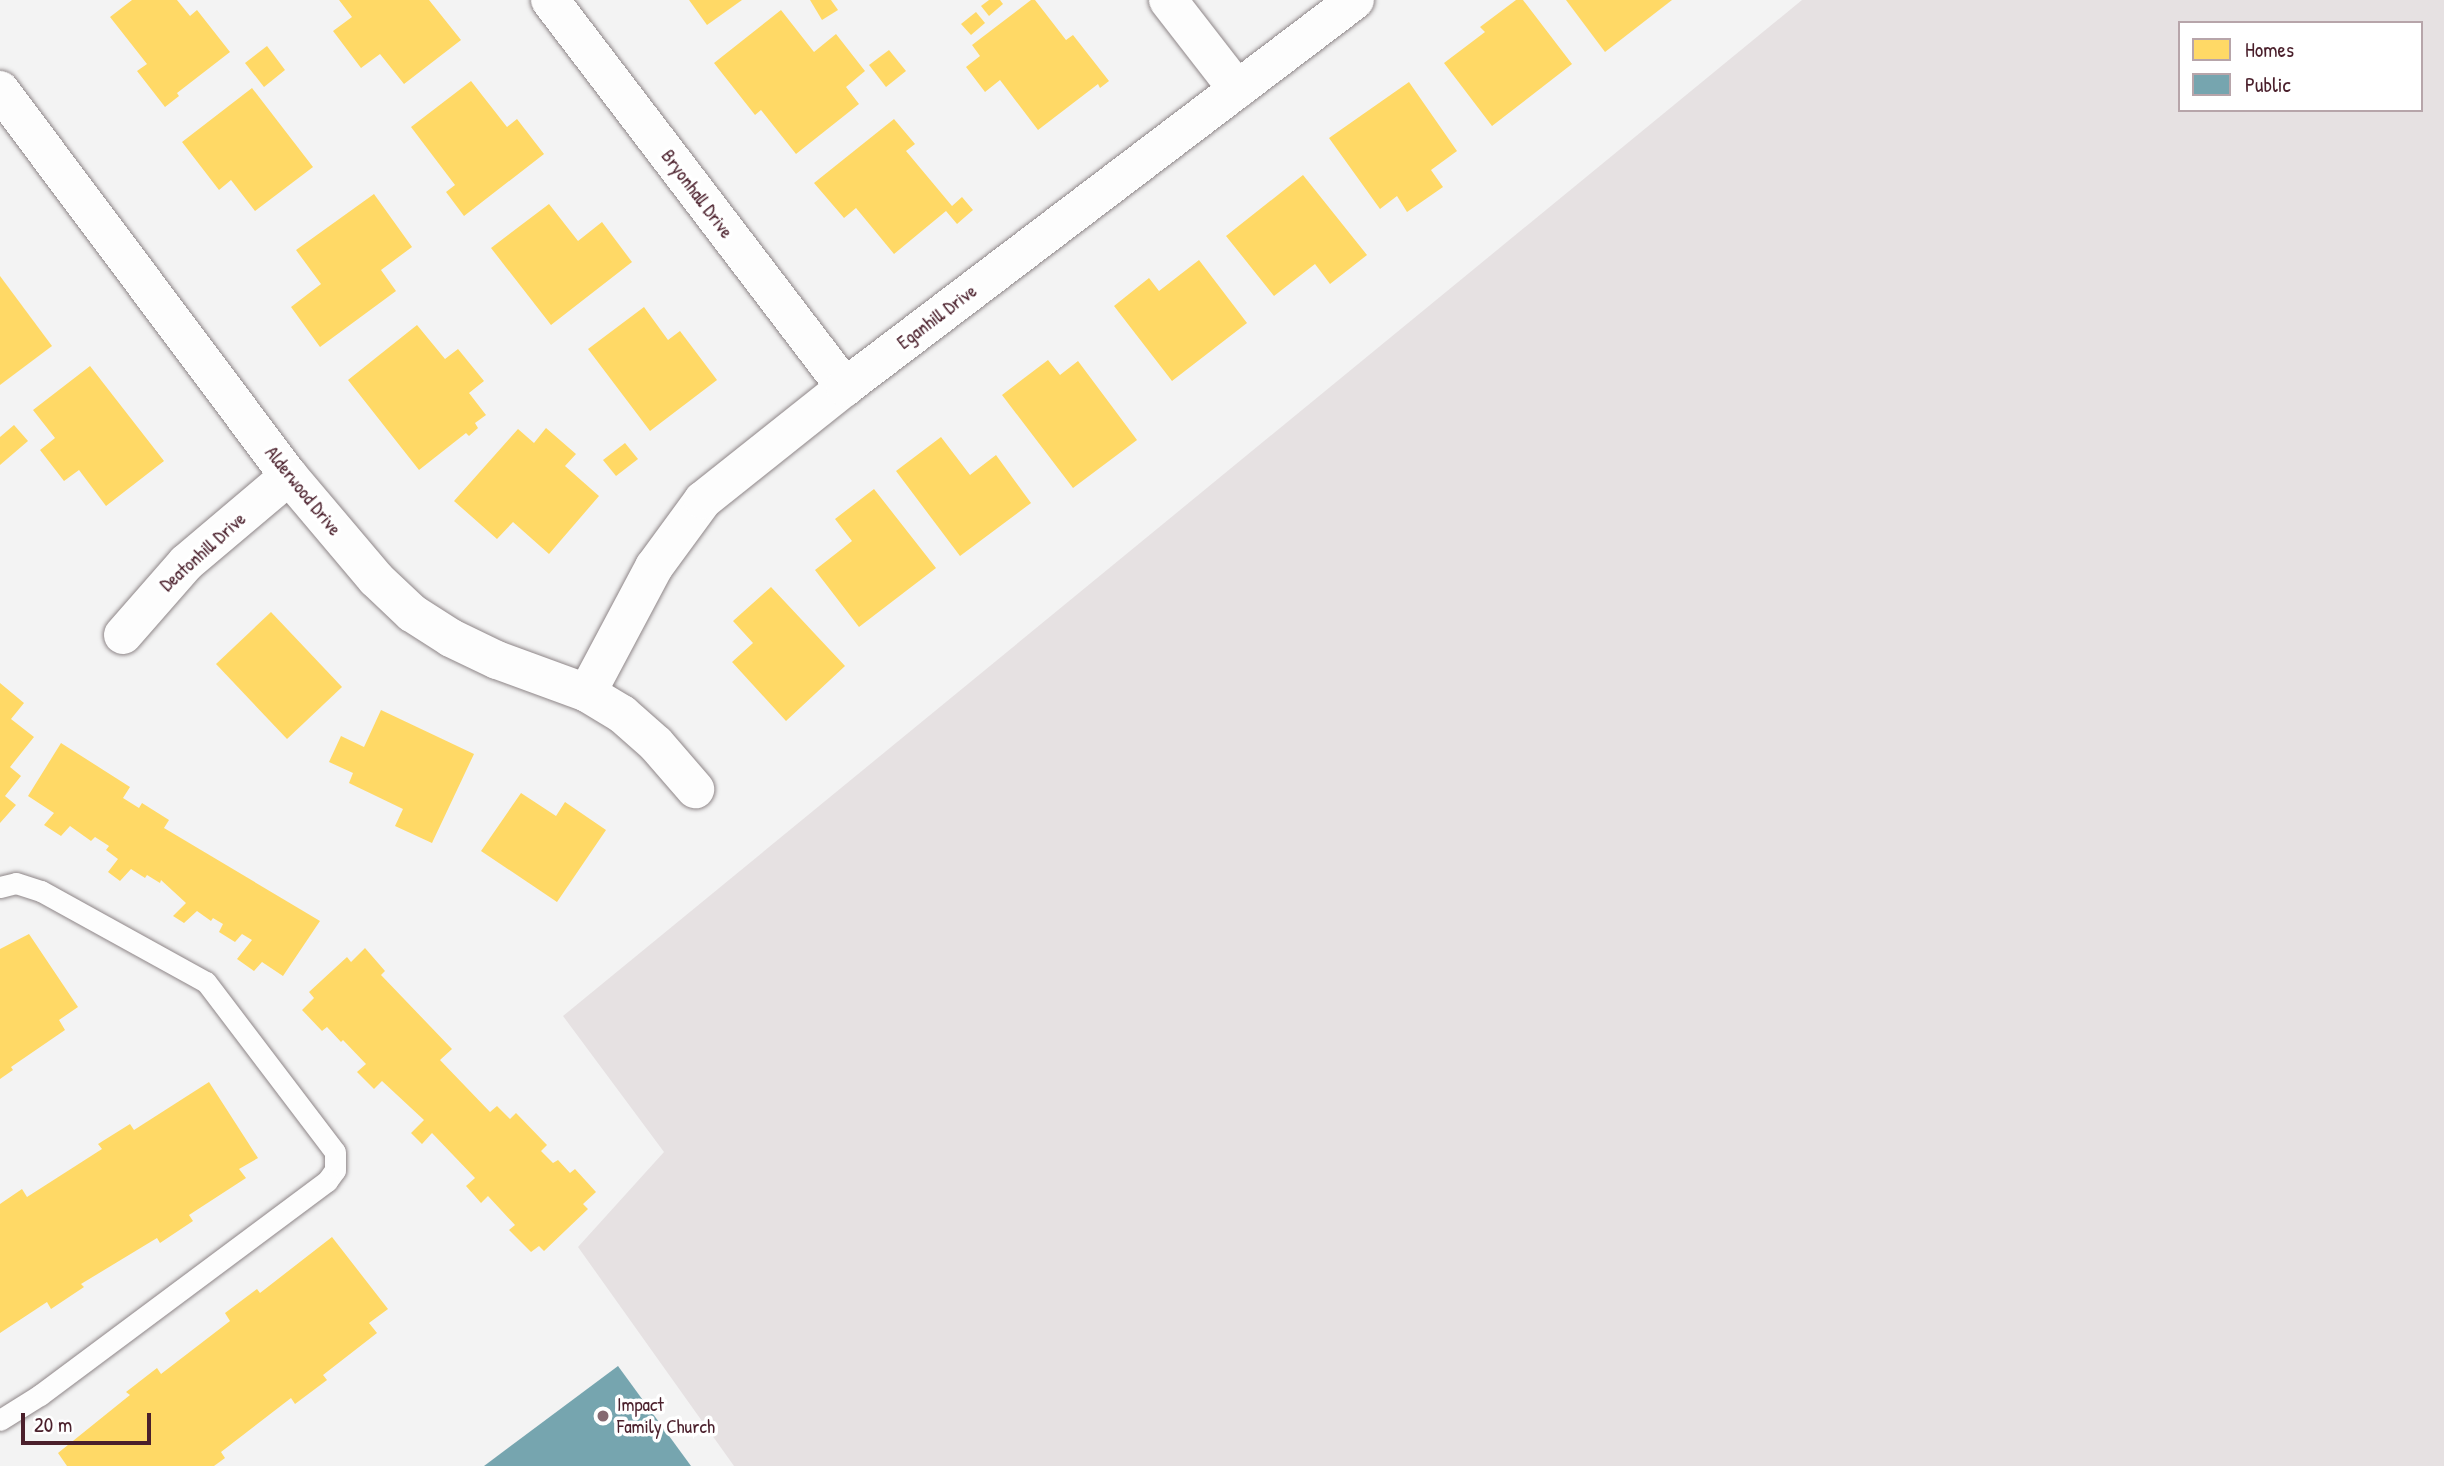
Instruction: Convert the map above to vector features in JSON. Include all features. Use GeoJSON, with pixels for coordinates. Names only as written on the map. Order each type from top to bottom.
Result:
{"type":"FeatureCollection","features":[{"type":"Feature","properties":{"kind":"street","name":"Bryonhall Drive"},"geometry":{"type":"LineString","coordinates":[[550,0],[845,387]]}},
{"type":"Feature","properties":{"kind":"street"},"geometry":{"type":"LineString","coordinates":[[1168,0],[1237,89]]}},
{"type":"Feature","properties":{"kind":"street","name":"Eganhill Drive"},"geometry":{"type":"LineString","coordinates":[[587,694],[654,568],[703,500],[845,387],[1355,0]]}},
{"type":"Feature","properties":{"kind":"street","name":"Alderwood Drive"},"geometry":{"type":"LineString","coordinates":[[0,90],[289,476],[376,579],[412,613],[452,638],[497,660],[587,694],[622,715],[656,744],[695,789]]}},
{"type":"Feature","properties":{"kind":"street","name":"Deatonhill Drive"},"geometry":{"type":"LineString","coordinates":[[123,635],[148,602],[186,563],[289,476]]}},
{"type":"Feature","properties":{"kind":"lane"},"geometry":{"type":"LineString","coordinates":[[0,887],[16,883],[41,891],[206,982],[335,1152],[335,1170],[327,1181],[40,1395],[0,1420]]}},
{"type":"Feature","properties":{"kind":"shaded area"},"geometry":{"type":"Polygon","coordinates":[[[1802,0],[2444,0],[2444,1466],[734,1466],[578,1247],[664,1152],[563,1016],[1802,0]]]}},
{"type":"Feature","properties":{"kind":"building: Homes"},"geometry":{"type":"Polygon","coordinates":[[[132,0],[177,0],[190,16],[197,10],[230,52],[177,93],[179,96],[165,107],[137,71],[147,64],[110,17],[132,0]]]}},
{"type":"Feature","properties":{"kind":"building: Homes"},"geometry":{"type":"Polygon","coordinates":[[[339,0],[429,0],[461,40],[404,84],[380,54],[361,68],[333,31],[352,17],[339,0]]]}},
{"type":"Feature","properties":{"kind":"building: Homes"},"geometry":{"type":"Polygon","coordinates":[[[689,0],[742,0],[707,25],[689,0]]]}},
{"type":"Feature","properties":{"kind":"building: Homes"},"geometry":{"type":"Polygon","coordinates":[[[810,0],[831,0],[838,10],[822,20],[810,0]]]}},
{"type":"Feature","properties":{"kind":"building: Homes"},"geometry":{"type":"Polygon","coordinates":[[[989,0],[1000,0],[1003,4],[989,16],[981,6],[989,0]]]}},
{"type":"Feature","properties":{"kind":"building: Homes"},"geometry":{"type":"Polygon","coordinates":[[[1031,0],[1035,0],[1066,40],[1073,35],[1109,81],[1100,88],[1098,84],[1038,130],[1000,80],[985,92],[966,67],[980,56],[972,45],[1031,0]]]}},
{"type":"Feature","properties":{"kind":"building: Homes"},"geometry":{"type":"Polygon","coordinates":[[[1516,0],[1523,0],[1572,64],[1492,126],[1444,63],[1485,32],[1480,27],[1516,0]]]}},
{"type":"Feature","properties":{"kind":"building: Homes"},"geometry":{"type":"Polygon","coordinates":[[[1566,0],[1672,0],[1605,52],[1566,0]]]}},
{"type":"Feature","properties":{"kind":"building: Homes"},"geometry":{"type":"Polygon","coordinates":[[[781,10],[814,52],[836,34],[865,71],[846,87],[859,104],[796,154],[761,110],[755,115],[714,63],[781,10]]]}},
{"type":"Feature","properties":{"kind":"building: Homes"},"geometry":{"type":"Polygon","coordinates":[[[976,12],[985,23],[971,35],[961,24],[976,12]]]}},
{"type":"Feature","properties":{"kind":"building: Homes"},"geometry":{"type":"Polygon","coordinates":[[[267,46],[285,70],[264,87],[245,63],[267,46]]]}},
{"type":"Feature","properties":{"kind":"building: Homes"},"geometry":{"type":"Polygon","coordinates":[[[889,50],[906,71],[886,87],[869,65],[889,50]]]}},
{"type":"Feature","properties":{"kind":"building: Homes"},"geometry":{"type":"Polygon","coordinates":[[[471,81],[507,127],[517,119],[544,154],[464,216],[446,192],[455,185],[411,127],[471,81]]]}},
{"type":"Feature","properties":{"kind":"building: Homes"},"geometry":{"type":"Polygon","coordinates":[[[1409,82],[1457,151],[1431,170],[1443,187],[1407,212],[1397,196],[1380,209],[1329,138],[1409,82]]]}},
{"type":"Feature","properties":{"kind":"building: Homes"},"geometry":{"type":"Polygon","coordinates":[[[252,88],[313,167],[255,211],[231,180],[219,190],[182,142],[252,88]]]}},
{"type":"Feature","properties":{"kind":"building: Homes"},"geometry":{"type":"Polygon","coordinates":[[[894,119],[915,144],[906,151],[952,206],[962,197],[973,210],[957,224],[946,211],[894,254],[856,208],[844,218],[814,183],[894,119]]]}},
{"type":"Feature","properties":{"kind":"building: Homes"},"geometry":{"type":"Polygon","coordinates":[[[1303,175],[1367,255],[1330,284],[1315,264],[1274,296],[1226,236],[1303,175]]]}},
{"type":"Feature","properties":{"kind":"building: Homes"},"geometry":{"type":"Polygon","coordinates":[[[374,194],[412,247],[381,270],[396,291],[320,347],[291,307],[321,284],[296,250],[374,194]]]}},
{"type":"Feature","properties":{"kind":"building: Homes"},"geometry":{"type":"Polygon","coordinates":[[[549,204],[578,241],[602,222],[632,262],[551,325],[491,248],[549,204]]]}},
{"type":"Feature","properties":{"kind":"building: Homes"},"geometry":{"type":"Polygon","coordinates":[[[1199,260],[1247,323],[1172,381],[1114,306],[1149,278],[1159,291],[1199,260]]]}},
{"type":"Feature","properties":{"kind":"building: Homes"},"geometry":{"type":"Polygon","coordinates":[[[0,276],[52,346],[0,385],[0,276]]]}},
{"type":"Feature","properties":{"kind":"building: Homes"},"geometry":{"type":"Polygon","coordinates":[[[644,307],[668,340],[680,331],[717,380],[650,431],[588,349],[644,307]]]}},
{"type":"Feature","properties":{"kind":"building: Homes"},"geometry":{"type":"Polygon","coordinates":[[[417,325],[445,359],[458,349],[484,381],[469,393],[486,415],[475,423],[478,428],[469,436],[466,433],[419,470],[348,380],[417,325]]]}},
{"type":"Feature","properties":{"kind":"building: Homes"},"geometry":{"type":"Polygon","coordinates":[[[1048,360],[1060,375],[1078,361],[1137,440],[1073,488],[1002,395],[1048,360]]]}},
{"type":"Feature","properties":{"kind":"building: Homes"},"geometry":{"type":"Polygon","coordinates":[[[90,366],[164,461],[106,506],[79,470],[64,481],[40,450],[55,438],[33,410],[90,366]]]}},
{"type":"Feature","properties":{"kind":"building: Homes"},"geometry":{"type":"Polygon","coordinates":[[[14,425],[28,441],[0,465],[0,437],[14,425]]]}},
{"type":"Feature","properties":{"kind":"building: Homes"},"geometry":{"type":"Polygon","coordinates":[[[546,428],[576,454],[565,466],[599,496],[549,554],[513,522],[497,539],[454,501],[518,429],[534,443],[546,428]]]}},
{"type":"Feature","properties":{"kind":"building: Homes"},"geometry":{"type":"Polygon","coordinates":[[[941,437],[970,475],[996,455],[1031,503],[960,556],[896,471],[941,437]]]}},
{"type":"Feature","properties":{"kind":"building: Homes"},"geometry":{"type":"Polygon","coordinates":[[[625,443],[638,459],[616,476],[603,460],[625,443]]]}},
{"type":"Feature","properties":{"kind":"building: Homes"},"geometry":{"type":"Polygon","coordinates":[[[874,489],[936,568],[859,627],[815,570],[852,541],[835,519],[874,489]]]}},
{"type":"Feature","properties":{"kind":"building: Homes"},"geometry":{"type":"Polygon","coordinates":[[[771,587],[845,666],[786,721],[732,662],[753,643],[733,621],[771,587]]]}},
{"type":"Feature","properties":{"kind":"building: Homes"},"geometry":{"type":"Polygon","coordinates":[[[271,612],[342,687],[287,739],[216,664],[271,612]]]}},
{"type":"Feature","properties":{"kind":"building: Homes"},"geometry":{"type":"Polygon","coordinates":[[[0,683],[24,703],[11,719],[34,737],[10,767],[21,776],[5,796],[16,805],[0,823],[0,683]]]}},
{"type":"Feature","properties":{"kind":"building: Homes"},"geometry":{"type":"Polygon","coordinates":[[[381,710],[474,754],[432,843],[395,826],[403,809],[349,783],[353,773],[329,762],[341,736],[364,747],[381,710]]]}},
{"type":"Feature","properties":{"kind":"building: Homes"},"geometry":{"type":"Polygon","coordinates":[[[61,743],[130,787],[123,798],[139,808],[142,803],[169,820],[164,828],[320,921],[283,976],[262,962],[254,971],[237,959],[252,940],[242,934],[235,942],[219,932],[223,924],[213,918],[211,921],[197,911],[184,923],[173,916],[186,903],[161,880],[160,883],[147,875],[145,878],[131,869],[120,881],[108,872],[118,859],[106,850],[109,846],[95,837],[91,841],[70,826],[61,836],[44,825],[54,813],[28,796],[61,743]]]}},
{"type":"Feature","properties":{"kind":"building: Homes"},"geometry":{"type":"Polygon","coordinates":[[[521,793],[556,816],[565,802],[606,830],[557,902],[481,851],[521,793]]]}},
{"type":"Feature","properties":{"kind":"building: Homes"},"geometry":{"type":"Polygon","coordinates":[[[29,934],[78,1007],[59,1020],[65,1030],[11,1067],[13,1070],[0,1079],[0,949],[29,934]]]}},
{"type":"Feature","properties":{"kind":"building: Homes"},"geometry":{"type":"Polygon","coordinates":[[[365,948],[385,971],[381,975],[452,1049],[440,1060],[490,1112],[497,1106],[510,1119],[516,1113],[547,1145],[541,1151],[553,1163],[558,1160],[570,1173],[575,1169],[596,1192],[583,1204],[588,1209],[544,1251],[539,1246],[531,1252],[509,1230],[515,1225],[488,1196],[481,1203],[466,1186],[475,1178],[432,1133],[422,1144],[411,1133],[424,1120],[382,1081],[374,1089],[357,1072],[366,1064],[343,1040],[341,1042],[327,1027],[322,1031],[302,1010],[314,998],[309,992],[347,957],[351,962],[365,948]]]}},
{"type":"Feature","properties":{"kind":"building: Homes"},"geometry":{"type":"Polygon","coordinates":[[[209,1082],[258,1158],[239,1169],[246,1178],[189,1215],[193,1221],[160,1243],[157,1238],[81,1284],[84,1287],[51,1309],[47,1302],[0,1333],[0,1204],[22,1189],[27,1197],[102,1149],[98,1144],[130,1124],[134,1130],[209,1082]]]}},
{"type":"Feature","properties":{"kind":"building: Homes"},"geometry":{"type":"Polygon","coordinates":[[[332,1237],[388,1309],[369,1323],[377,1333],[323,1375],[327,1380],[295,1404],[291,1398],[221,1452],[225,1458],[214,1466],[67,1466],[58,1453],[130,1395],[126,1392],[157,1368],[161,1374],[230,1321],[225,1313],[257,1289],[260,1293],[332,1237]]]}},
{"type":"Feature","properties":{"kind":"building: Public","name":"Impact Family Church"},"geometry":{"type":"Polygon","coordinates":[[[618,1366],[691,1466],[484,1466],[618,1366]]]}},
{"type":"Feature","properties":{"kind":"place","name":"Impact Family Church"},"geometry":{"type":"Point","coordinates":[603,1416]}}]}
